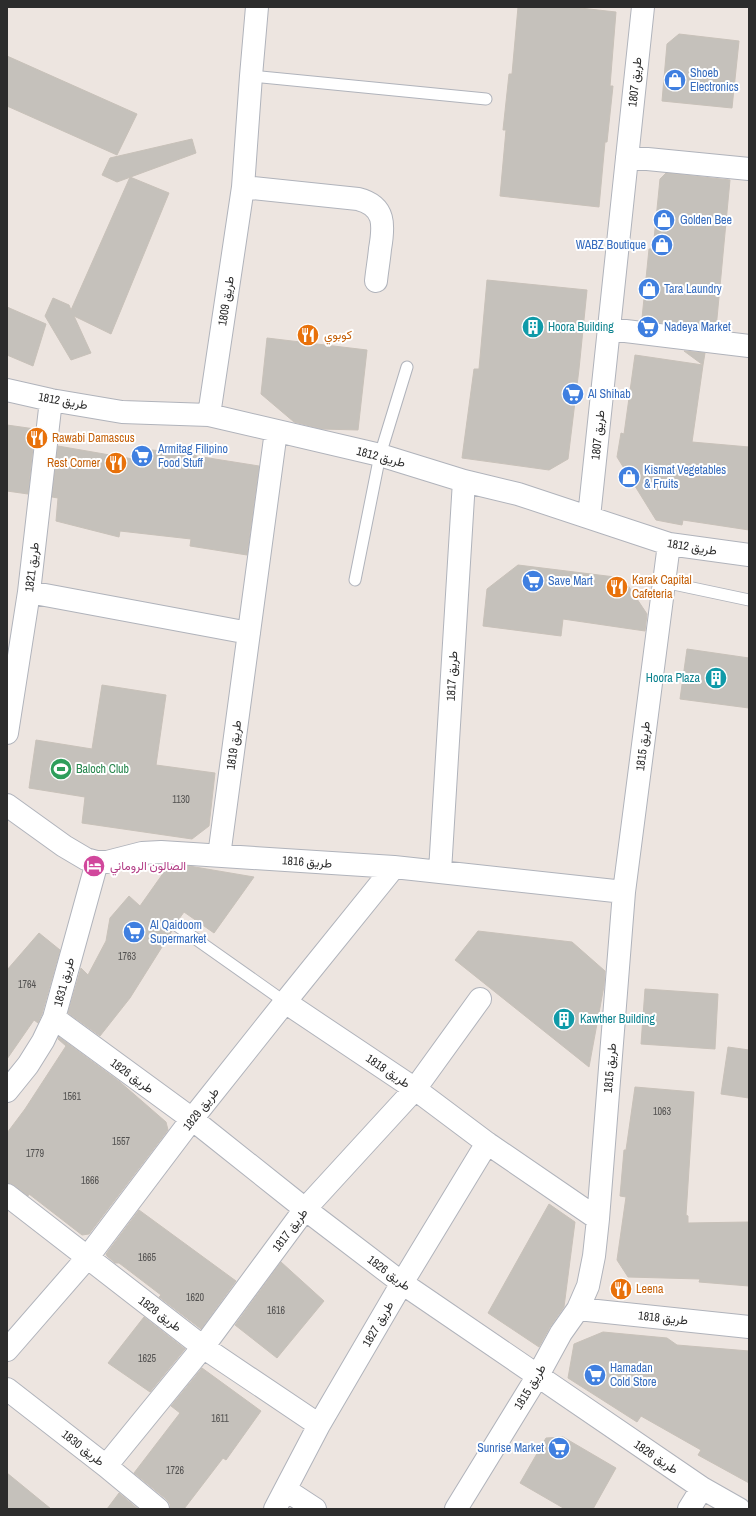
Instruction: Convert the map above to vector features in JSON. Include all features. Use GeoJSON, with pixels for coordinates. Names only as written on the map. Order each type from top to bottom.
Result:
{"type":"FeatureCollection","features":[{"type":"Feature","properties":{"kind":"street","name":"طريق 1809"},"geometry":{"type":"LineString","coordinates":[[209,414],[243,187],[257,7]]}},
{"type":"Feature","properties":{"kind":"street","name":"طريق 1807"},"geometry":{"type":"LineString","coordinates":[[589,517],[643,7]]}},
{"type":"Feature","properties":{"kind":"street"},"geometry":{"type":"LineString","coordinates":[[627,157],[749,169]]}},
{"type":"Feature","properties":{"kind":"street"},"geometry":{"type":"LineString","coordinates":[[243,187],[367,201],[374,206],[383,221],[376,281]]}},
{"type":"Feature","properties":{"kind":"street"},"geometry":{"type":"LineString","coordinates":[[609,329],[749,346]]}},
{"type":"Feature","properties":{"kind":"street","name":"طريق 1812"},"geometry":{"type":"LineString","coordinates":[[7,390],[51,400],[122,412],[209,414],[380,455],[464,481],[518,494],[669,544],[749,554]]}},
{"type":"Feature","properties":{"kind":"street","name":"طريق 1821"},"geometry":{"type":"LineString","coordinates":[[7,733],[29,592],[51,400]]}},
{"type":"Feature","properties":{"kind":"street","name":"طريق 1819"},"geometry":{"type":"LineString","coordinates":[[219,856],[276,431]]}},
{"type":"Feature","properties":{"kind":"street","name":"طريق 1817"},"geometry":{"type":"LineString","coordinates":[[440,871],[464,481]]}},
{"type":"Feature","properties":{"kind":"street","name":"طريق 1815"},"geometry":{"type":"LineString","coordinates":[[458,1508],[537,1377],[561,1333],[578,1309],[588,1286],[594,1256],[598,1219],[624,892],[669,544]]}},
{"type":"Feature","properties":{"kind":"street"},"geometry":{"type":"LineString","coordinates":[[29,592],[249,633]]}},
{"type":"Feature","properties":{"kind":"street","name":"طريق 1816"},"geometry":{"type":"LineString","coordinates":[[7,805],[74,853],[97,862],[107,862],[132,855],[147,853],[219,856],[440,871],[624,892]]}},
{"type":"Feature","properties":{"kind":"street","name":"طريق 1831"},"geometry":{"type":"LineString","coordinates":[[7,1091],[28,1065],[44,1041],[54,1018],[97,862]]}},
{"type":"Feature","properties":{"kind":"street","name":"طريق 1829"},"geometry":{"type":"LineString","coordinates":[[7,1350],[87,1258],[192,1119],[394,868]]}},
{"type":"Feature","properties":{"kind":"street","name":"طريق 1817"},"geometry":{"type":"LineString","coordinates":[[106,1466],[203,1347],[305,1209],[415,1089],[480,999]]}},
{"type":"Feature","properties":{"kind":"street","name":"طريق 1818"},"geometry":{"type":"LineString","coordinates":[[285,1002],[415,1089],[488,1143],[598,1219]]}},
{"type":"Feature","properties":{"kind":"street","name":"طريق 1826"},"geometry":{"type":"LineString","coordinates":[[54,1018],[192,1119],[305,1209],[402,1283],[537,1377],[702,1488],[738,1509]]}},
{"type":"Feature","properties":{"kind":"street","name":"طريق 1827"},"geometry":{"type":"LineString","coordinates":[[276,1509],[319,1425],[402,1283],[488,1143]]}},
{"type":"Feature","properties":{"kind":"street","name":"طريق 1828"},"geometry":{"type":"LineString","coordinates":[[7,1195],[203,1347],[319,1425]]}},
{"type":"Feature","properties":{"kind":"street","name":"طريق 1818"},"geometry":{"type":"LineString","coordinates":[[578,1309],[749,1327]]}},
{"type":"Feature","properties":{"kind":"street","name":"طريق 1830"},"geometry":{"type":"LineString","coordinates":[[7,1389],[106,1466],[158,1509]]}},
{"type":"Feature","properties":{"kind":"street"},"geometry":{"type":"LineString","coordinates":[[689,1509],[702,1488]]}},
{"type":"Feature","properties":{"kind":"street"},"geometry":{"type":"LineString","coordinates":[[286,1490],[315,1509]]}},
{"type":"Feature","properties":{"kind":"lane"},"geometry":{"type":"LineString","coordinates":[[251,76],[486,99]]}},
{"type":"Feature","properties":{"kind":"lane"},"geometry":{"type":"LineString","coordinates":[[355,580],[380,455],[407,367]]}},
{"type":"Feature","properties":{"kind":"lane"},"geometry":{"type":"LineString","coordinates":[[664,582],[749,600]]}},
{"type":"Feature","properties":{"kind":"lane","name":"طريق 1818"},"geometry":{"type":"LineString","coordinates":[[176,924],[285,1002]]}},
{"type":"Feature","properties":{"kind":"building"},"geometry":{"type":"Polygon","coordinates":[[[518,7],[571,7],[616,12],[610,86],[613,86],[607,142],[605,142],[599,207],[500,196],[506,130],[503,130],[509,74],[512,74],[518,7]]]}},
{"type":"Feature","properties":{"kind":"building"},"geometry":{"type":"Polygon","coordinates":[[[679,34],[739,41],[732,108],[662,101],[667,44],[679,34]]]}},
{"type":"Feature","properties":{"kind":"building"},"geometry":{"type":"Polygon","coordinates":[[[7,56],[137,114],[117,155],[7,106],[7,56]]]}},
{"type":"Feature","properties":{"kind":"building"},"geometry":{"type":"Polygon","coordinates":[[[192,139],[196,153],[117,182],[102,175],[110,158],[192,139]]]}},
{"type":"Feature","properties":{"kind":"building"},"geometry":{"type":"Polygon","coordinates":[[[666,173],[730,180],[716,329],[645,321],[642,318],[649,249],[653,249],[660,179],[666,173]]]}},
{"type":"Feature","properties":{"kind":"building"},"geometry":{"type":"Polygon","coordinates":[[[130,177],[169,193],[111,334],[74,316],[91,353],[71,360],[45,316],[53,298],[69,305],[71,310],[130,177]]]}},
{"type":"Feature","properties":{"kind":"building"},"geometry":{"type":"Polygon","coordinates":[[[487,280],[587,290],[568,459],[549,470],[462,458],[474,369],[479,369],[487,280]]]}},
{"type":"Feature","properties":{"kind":"building"},"geometry":{"type":"Polygon","coordinates":[[[7,307],[46,324],[33,366],[7,355],[7,307]]]}},
{"type":"Feature","properties":{"kind":"building"},"geometry":{"type":"Polygon","coordinates":[[[267,338],[367,350],[358,430],[322,429],[294,422],[261,394],[267,338]]]}},
{"type":"Feature","properties":{"kind":"building"},"geometry":{"type":"Polygon","coordinates":[[[684,351],[705,353],[703,365],[684,351]]]}},
{"type":"Feature","properties":{"kind":"building"},"geometry":{"type":"Polygon","coordinates":[[[635,355],[703,365],[692,442],[749,447],[749,530],[683,520],[682,525],[656,520],[617,457],[621,433],[624,434],[635,355]]]}},
{"type":"Feature","properties":{"kind":"building"},"geometry":{"type":"Polygon","coordinates":[[[7,425],[35,429],[28,494],[7,491],[7,425]]]}},
{"type":"Feature","properties":{"kind":"building"},"geometry":{"type":"Polygon","coordinates":[[[58,446],[133,459],[135,448],[196,455],[259,466],[247,555],[190,546],[191,539],[120,531],[119,537],[56,521],[58,498],[52,497],[58,446]]]}},
{"type":"Feature","properties":{"kind":"building"},"geometry":{"type":"Polygon","coordinates":[[[518,565],[623,578],[647,614],[645,631],[563,619],[561,636],[483,626],[487,589],[518,565]]]}},
{"type":"Feature","properties":{"kind":"building","name":"Hoora Plaza"},"geometry":{"type":"Polygon","coordinates":[[[687,649],[749,658],[749,708],[680,699],[687,649]]]}},
{"type":"Feature","properties":{"kind":"building"},"geometry":{"type":"Polygon","coordinates":[[[102,685],[166,695],[156,765],[215,773],[209,826],[192,839],[82,823],[85,797],[29,788],[36,740],[92,749],[102,685]]]}},
{"type":"Feature","properties":{"kind":"building"},"geometry":{"type":"Polygon","coordinates":[[[169,865],[189,866],[254,877],[214,933],[184,912],[179,919],[173,919],[171,921],[169,925],[172,931],[130,998],[100,1036],[68,1013],[81,968],[88,975],[106,941],[110,918],[129,896],[140,906],[169,865]]]}},
{"type":"Feature","properties":{"kind":"building","name":"Kawther Building"},"geometry":{"type":"Polygon","coordinates":[[[478,931],[572,942],[605,971],[604,986],[589,1067],[455,960],[478,931]]]}},
{"type":"Feature","properties":{"kind":"building"},"geometry":{"type":"Polygon","coordinates":[[[39,933],[60,950],[42,1014],[38,1023],[34,1020],[7,1059],[7,970],[39,933]]]}},
{"type":"Feature","properties":{"kind":"building"},"geometry":{"type":"Polygon","coordinates":[[[645,989],[718,994],[715,1049],[641,1044],[645,989]]]}},
{"type":"Feature","properties":{"kind":"building"},"geometry":{"type":"Polygon","coordinates":[[[59,1037],[120,1082],[166,1122],[168,1130],[89,1234],[82,1235],[29,1194],[28,1196],[14,1185],[7,1183],[7,1133],[25,1109],[66,1046],[58,1039],[59,1037]]]}},
{"type":"Feature","properties":{"kind":"building"},"geometry":{"type":"Polygon","coordinates":[[[728,1047],[749,1050],[749,1098],[721,1094],[728,1047]]]}},
{"type":"Feature","properties":{"kind":"building"},"geometry":{"type":"Polygon","coordinates":[[[635,1087],[694,1092],[686,1215],[688,1216],[688,1223],[749,1222],[749,1286],[699,1282],[700,1279],[628,1277],[617,1260],[626,1197],[620,1196],[624,1150],[626,1150],[635,1087]]]}},
{"type":"Feature","properties":{"kind":"building"},"geometry":{"type":"Polygon","coordinates":[[[549,1204],[575,1222],[564,1307],[550,1327],[539,1347],[488,1313],[549,1204]]]}},
{"type":"Feature","properties":{"kind":"building"},"geometry":{"type":"Polygon","coordinates":[[[139,1210],[236,1281],[201,1329],[159,1297],[161,1295],[119,1263],[115,1263],[107,1256],[106,1254],[139,1210]]]}},
{"type":"Feature","properties":{"kind":"building"},"geometry":{"type":"Polygon","coordinates":[[[281,1262],[324,1301],[277,1358],[235,1325],[281,1262]]]}},
{"type":"Feature","properties":{"kind":"building"},"geometry":{"type":"Polygon","coordinates":[[[144,1317],[185,1349],[150,1392],[108,1363],[144,1317]]]}},
{"type":"Feature","properties":{"kind":"building"},"geometry":{"type":"Polygon","coordinates":[[[603,1332],[667,1338],[677,1345],[749,1351],[749,1483],[698,1455],[701,1450],[641,1416],[637,1422],[568,1378],[574,1344],[603,1332]]]}},
{"type":"Feature","properties":{"kind":"building"},"geometry":{"type":"Polygon","coordinates":[[[202,1368],[261,1411],[226,1460],[223,1458],[184,1509],[170,1509],[170,1504],[166,1499],[134,1473],[180,1413],[171,1406],[202,1368]]]}},
{"type":"Feature","properties":{"kind":"building"},"geometry":{"type":"Polygon","coordinates":[[[563,1437],[616,1468],[593,1509],[565,1509],[520,1483],[546,1438],[563,1437]]]}},
{"type":"Feature","properties":{"kind":"building"},"geometry":{"type":"Polygon","coordinates":[[[7,1473],[51,1509],[7,1509],[7,1473]]]}},
{"type":"Feature","properties":{"kind":"building"},"geometry":{"type":"Polygon","coordinates":[[[119,1493],[138,1509],[107,1509],[119,1493]]]}},
{"type":"Feature","properties":{"kind":"place","name":"Shoeb Electronics"},"geometry":{"type":"Point","coordinates":[675,80]}},
{"type":"Feature","properties":{"kind":"place","name":"Golden Bee"},"geometry":{"type":"Point","coordinates":[664,220]}},
{"type":"Feature","properties":{"kind":"place","name":"WABZ Boutique"},"geometry":{"type":"Point","coordinates":[662,245]}},
{"type":"Feature","properties":{"kind":"place","name":"Tara Laundry"},"geometry":{"type":"Point","coordinates":[649,289]}},
{"type":"Feature","properties":{"kind":"place","name":"Hoora Building"},"geometry":{"type":"Point","coordinates":[533,327]}},
{"type":"Feature","properties":{"kind":"place","name":"Nadeya Market"},"geometry":{"type":"Point","coordinates":[648,327]}},
{"type":"Feature","properties":{"kind":"place","name":"كوبوي"},"geometry":{"type":"Point","coordinates":[308,335]}},
{"type":"Feature","properties":{"kind":"place","name":"Al Shihab"},"geometry":{"type":"Point","coordinates":[573,394]}},
{"type":"Feature","properties":{"kind":"place","name":"Rawabi Damascus"},"geometry":{"type":"Point","coordinates":[37,438]}},
{"type":"Feature","properties":{"kind":"place","name":"Armitag Filipino Food Stuff"},"geometry":{"type":"Point","coordinates":[142,456]}},
{"type":"Feature","properties":{"kind":"place","name":"Rest Corner"},"geometry":{"type":"Point","coordinates":[116,463]}},
{"type":"Feature","properties":{"kind":"place","name":"Kismat Vegetables & Fruits"},"geometry":{"type":"Point","coordinates":[629,477]}},
{"type":"Feature","properties":{"kind":"place","name":"Save Mart"},"geometry":{"type":"Point","coordinates":[533,581]}},
{"type":"Feature","properties":{"kind":"place","name":"Karak Capital Cafeteria"},"geometry":{"type":"Point","coordinates":[617,587]}},
{"type":"Feature","properties":{"kind":"place","name":"Hoora Plaza"},"geometry":{"type":"Point","coordinates":[716,678]}},
{"type":"Feature","properties":{"kind":"place","name":"Baloch Club"},"geometry":{"type":"Point","coordinates":[61,769]}},
{"type":"Feature","properties":{"kind":"place","name":"الصالون الروماني"},"geometry":{"type":"Point","coordinates":[94,866]}},
{"type":"Feature","properties":{"kind":"place","name":"Al Qaidoom Supermarket"},"geometry":{"type":"Point","coordinates":[134,932]}},
{"type":"Feature","properties":{"kind":"place","name":"Kawther Building"},"geometry":{"type":"Point","coordinates":[564,1019]}},
{"type":"Feature","properties":{"kind":"place","name":"Leena"},"geometry":{"type":"Point","coordinates":[621,1289]}},
{"type":"Feature","properties":{"kind":"place","name":"Hamadan Cold Store"},"geometry":{"type":"Point","coordinates":[595,1375]}},
{"type":"Feature","properties":{"kind":"place","name":"Sunrise Market"},"geometry":{"type":"Point","coordinates":[559,1448]}}]}
